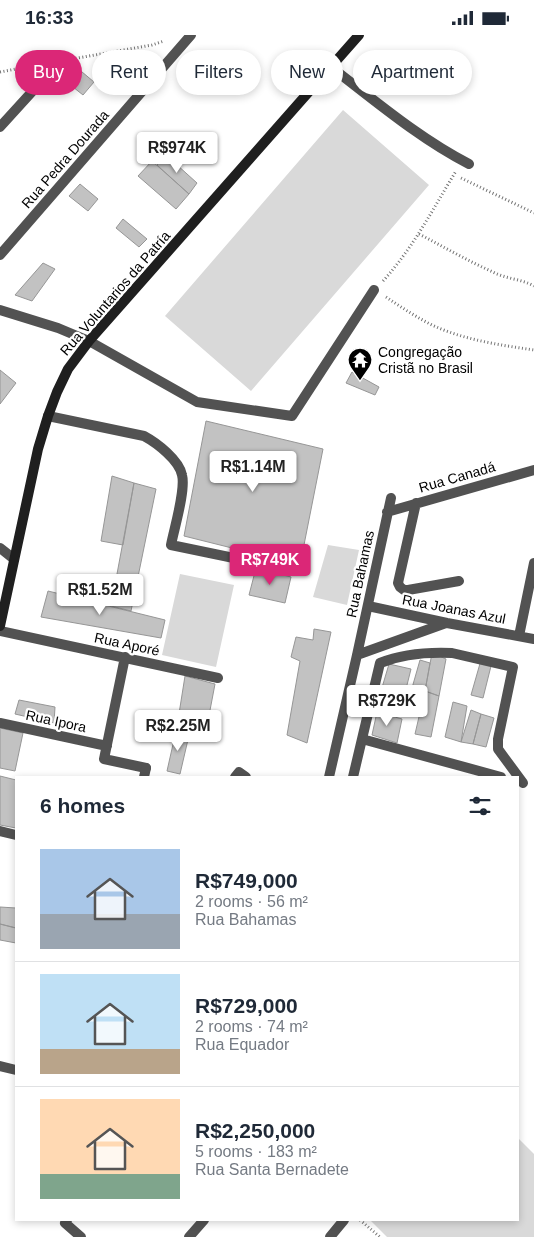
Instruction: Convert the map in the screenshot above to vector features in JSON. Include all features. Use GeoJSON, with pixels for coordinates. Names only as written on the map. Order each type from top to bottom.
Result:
{"type":"FeatureCollection","features":[{"type":"Feature","properties":{"kind":"street","name":"Rua Pedra Dourada"},"geometry":{"type":"LineString","coordinates":[[0,255],[191,35]]}},
{"type":"Feature","properties":{"kind":"street","name":"Rua Voluntarios da Patría"},"geometry":{"type":"LineString","coordinates":[[343,53],[359,35]]}},
{"type":"Feature","properties":{"kind":"street"},"geometry":{"type":"LineString","coordinates":[[343,77],[385,109],[465,162]]}},
{"type":"Feature","properties":{"kind":"street"},"geometry":{"type":"LineString","coordinates":[[0,127],[29,95]]}},
{"type":"Feature","properties":{"kind":"street","name":"Rua Voluntarios da Patría"},"geometry":{"type":"LineString","coordinates":[[0,626],[38,449],[56,392],[68,369],[89,341],[305,95]]}},
{"type":"Feature","properties":{"kind":"street"},"geometry":{"type":"LineString","coordinates":[[0,310],[58,328],[89,341],[197,402],[292,416],[374,290]]}},
{"type":"Feature","properties":{"kind":"street"},"geometry":{"type":"LineString","coordinates":[[48,416],[144,436],[157,443],[177,465],[182,474],[183,485],[171,545],[253,562]]}},
{"type":"Feature","properties":{"kind":"street","name":"Rua Canadá"},"geometry":{"type":"LineString","coordinates":[[387,512],[534,470]]}},
{"type":"Feature","properties":{"kind":"street","name":"Rua Bahamas"},"geometry":{"type":"LineString","coordinates":[[329,776],[391,498]]}},
{"type":"Feature","properties":{"kind":"street"},"geometry":{"type":"LineString","coordinates":[[416,503],[398,583],[400,587],[408,590],[459,581]]}},
{"type":"Feature","properties":{"kind":"street"},"geometry":{"type":"LineString","coordinates":[[0,548],[14,559]]}},
{"type":"Feature","properties":{"kind":"street"},"geometry":{"type":"LineString","coordinates":[[519,636],[534,563]]}},
{"type":"Feature","properties":{"kind":"street","name":"Rua Joanas Azul"},"geometry":{"type":"LineString","coordinates":[[368,606],[534,639]]}},
{"type":"Feature","properties":{"kind":"street"},"geometry":{"type":"LineString","coordinates":[[357,655],[447,623]]}},
{"type":"Feature","properties":{"kind":"street","name":"Rua Aporé"},"geometry":{"type":"LineString","coordinates":[[0,631],[218,678]]}},
{"type":"Feature","properties":{"kind":"street"},"geometry":{"type":"LineString","coordinates":[[353,776],[380,663],[389,659],[408,656],[452,653],[513,667],[498,739],[498,749],[515,776]]}},
{"type":"Feature","properties":{"kind":"street"},"geometry":{"type":"LineString","coordinates":[[125,657],[104,759],[145,773]]}},
{"type":"Feature","properties":{"kind":"street","name":"Rua Ipora"},"geometry":{"type":"LineString","coordinates":[[0,723],[107,746]]}},
{"type":"Feature","properties":{"kind":"street"},"geometry":{"type":"LineString","coordinates":[[362,739],[497,776]]}},
{"type":"Feature","properties":{"kind":"street"},"geometry":{"type":"LineString","coordinates":[[520,783],[534,786]]}},
{"type":"Feature","properties":{"kind":"street"},"geometry":{"type":"LineString","coordinates":[[0,831],[15,835]]}},
{"type":"Feature","properties":{"kind":"street"},"geometry":{"type":"LineString","coordinates":[[0,1067],[15,1068]]}},
{"type":"Feature","properties":{"kind":"street"},"geometry":{"type":"LineString","coordinates":[[66,1221],[81,1237]]}},
{"type":"Feature","properties":{"kind":"street"},"geometry":{"type":"LineString","coordinates":[[189,1237],[203,1221]]}},
{"type":"Feature","properties":{"kind":"street"},"geometry":{"type":"LineString","coordinates":[[330,1237],[339,1222]]}},
{"type":"Feature","properties":{"kind":"path"},"geometry":{"type":"LineString","coordinates":[[82,57],[152,45],[168,40]]}},
{"type":"Feature","properties":{"kind":"path"},"geometry":{"type":"LineString","coordinates":[[0,72],[15,69]]}},
{"type":"Feature","properties":{"kind":"path"},"geometry":{"type":"LineString","coordinates":[[465,162],[454,175],[398,265],[374,290],[432,325],[486,342],[534,350]]}},
{"type":"Feature","properties":{"kind":"path"},"geometry":{"type":"LineString","coordinates":[[454,175],[534,213]]}},
{"type":"Feature","properties":{"kind":"path"},"geometry":{"type":"LineString","coordinates":[[419,234],[494,273],[513,280],[528,282],[534,286]]}},
{"type":"Feature","properties":{"kind":"path"},"geometry":{"type":"LineString","coordinates":[[361,1221],[380,1237]]}},
{"type":"Feature","properties":{"kind":"shaded area"},"geometry":{"type":"Polygon","coordinates":[[[343,110],[429,185],[251,391],[165,316],[343,110]]]}},
{"type":"Feature","properties":{"kind":"shaded area"},"geometry":{"type":"Polygon","coordinates":[[[328,545],[359,550],[347,605],[313,597],[328,545]]]}},
{"type":"Feature","properties":{"kind":"shaded area"},"geometry":{"type":"Polygon","coordinates":[[[180,574],[234,585],[216,667],[162,655],[180,574]]]}},
{"type":"Feature","properties":{"kind":"shaded area"},"geometry":{"type":"Polygon","coordinates":[[[519,1139],[534,1154],[534,1237],[387,1237],[371,1221],[519,1221],[519,1139]]]}},
{"type":"Feature","properties":{"kind":"building"},"geometry":{"type":"Polygon","coordinates":[[[82,72],[92,80],[92,84],[83,95],[82,72]]]}},
{"type":"Feature","properties":{"kind":"building"},"geometry":{"type":"Polygon","coordinates":[[[166,155],[197,183],[189,194],[157,165],[166,155]]]}},
{"type":"Feature","properties":{"kind":"building"},"geometry":{"type":"Polygon","coordinates":[[[152,161],[189,194],[176,209],[138,176],[152,161]]]}},
{"type":"Feature","properties":{"kind":"building"},"geometry":{"type":"Polygon","coordinates":[[[80,184],[98,199],[88,211],[69,196],[80,184]]]}},
{"type":"Feature","properties":{"kind":"building"},"geometry":{"type":"Polygon","coordinates":[[[123,219],[147,239],[139,247],[116,228],[123,219]]]}},
{"type":"Feature","properties":{"kind":"building"},"geometry":{"type":"Polygon","coordinates":[[[43,263],[55,269],[32,301],[15,295],[43,263]]]}},
{"type":"Feature","properties":{"kind":"building"},"geometry":{"type":"Polygon","coordinates":[[[0,370],[16,383],[0,404],[0,370]]]}},
{"type":"Feature","properties":{"kind":"building"},"geometry":{"type":"Polygon","coordinates":[[[352,372],[379,387],[375,395],[346,383],[352,372]]]}},
{"type":"Feature","properties":{"kind":"building"},"geometry":{"type":"Polygon","coordinates":[[[206,421],[323,449],[300,565],[184,536],[206,421]]]}},
{"type":"Feature","properties":{"kind":"building"},"geometry":{"type":"Polygon","coordinates":[[[112,476],[134,483],[123,545],[101,541],[112,476]]]}},
{"type":"Feature","properties":{"kind":"building"},"geometry":{"type":"Polygon","coordinates":[[[134,483],[156,489],[131,611],[111,606],[134,483]]]}},
{"type":"Feature","properties":{"kind":"building"},"geometry":{"type":"Polygon","coordinates":[[[256,568],[291,577],[285,603],[249,595],[256,568]]]}},
{"type":"Feature","properties":{"kind":"building"},"geometry":{"type":"Polygon","coordinates":[[[48,591],[165,620],[161,638],[41,617],[48,591]]]}},
{"type":"Feature","properties":{"kind":"building"},"geometry":{"type":"Polygon","coordinates":[[[314,629],[331,632],[307,743],[287,735],[300,661],[291,657],[296,637],[313,640],[314,629]]]}},
{"type":"Feature","properties":{"kind":"building"},"geometry":{"type":"Polygon","coordinates":[[[432,653],[446,659],[439,696],[425,691],[432,653]]]}},
{"type":"Feature","properties":{"kind":"building"},"geometry":{"type":"Polygon","coordinates":[[[420,660],[430,663],[425,691],[412,688],[420,660]]]}},
{"type":"Feature","properties":{"kind":"building"},"geometry":{"type":"Polygon","coordinates":[[[481,660],[491,666],[483,698],[471,695],[481,660]]]}},
{"type":"Feature","properties":{"kind":"building"},"geometry":{"type":"Polygon","coordinates":[[[389,664],[411,669],[404,697],[381,691],[389,664]]]}},
{"type":"Feature","properties":{"kind":"building"},"geometry":{"type":"Polygon","coordinates":[[[185,676],[215,684],[207,726],[178,720],[185,676]]]}},
{"type":"Feature","properties":{"kind":"building"},"geometry":{"type":"Polygon","coordinates":[[[425,691],[439,696],[431,737],[415,734],[425,691]]]}},
{"type":"Feature","properties":{"kind":"building"},"geometry":{"type":"Polygon","coordinates":[[[19,700],[55,707],[54,723],[15,714],[19,700]]]}},
{"type":"Feature","properties":{"kind":"building"},"geometry":{"type":"Polygon","coordinates":[[[453,702],[467,706],[461,742],[445,737],[453,702]]]}},
{"type":"Feature","properties":{"kind":"building"},"geometry":{"type":"Polygon","coordinates":[[[471,710],[481,714],[473,744],[461,742],[471,710]]]}},
{"type":"Feature","properties":{"kind":"building"},"geometry":{"type":"Polygon","coordinates":[[[377,712],[402,719],[397,743],[372,735],[377,712]]]}},
{"type":"Feature","properties":{"kind":"building"},"geometry":{"type":"Polygon","coordinates":[[[481,714],[494,718],[486,747],[473,744],[481,714]]]}},
{"type":"Feature","properties":{"kind":"building"},"geometry":{"type":"Polygon","coordinates":[[[0,728],[23,733],[15,771],[0,768],[0,728]]]}},
{"type":"Feature","properties":{"kind":"building"},"geometry":{"type":"Polygon","coordinates":[[[176,731],[190,731],[180,774],[167,771],[176,731]]]}},
{"type":"Feature","properties":{"kind":"building"},"geometry":{"type":"Polygon","coordinates":[[[0,776],[15,780],[15,828],[0,825],[0,776]]]}},
{"type":"Feature","properties":{"kind":"building"},"geometry":{"type":"Polygon","coordinates":[[[0,907],[15,908],[15,928],[0,924],[0,907]]]}},
{"type":"Feature","properties":{"kind":"building"},"geometry":{"type":"Polygon","coordinates":[[[0,924],[15,928],[15,943],[0,940],[0,924]]]}},
{"type":"Feature","properties":{"kind":"place","name":"Congregação Cristã no Brasil"},"geometry":{"type":"Point","coordinates":[360,381]}}]}
